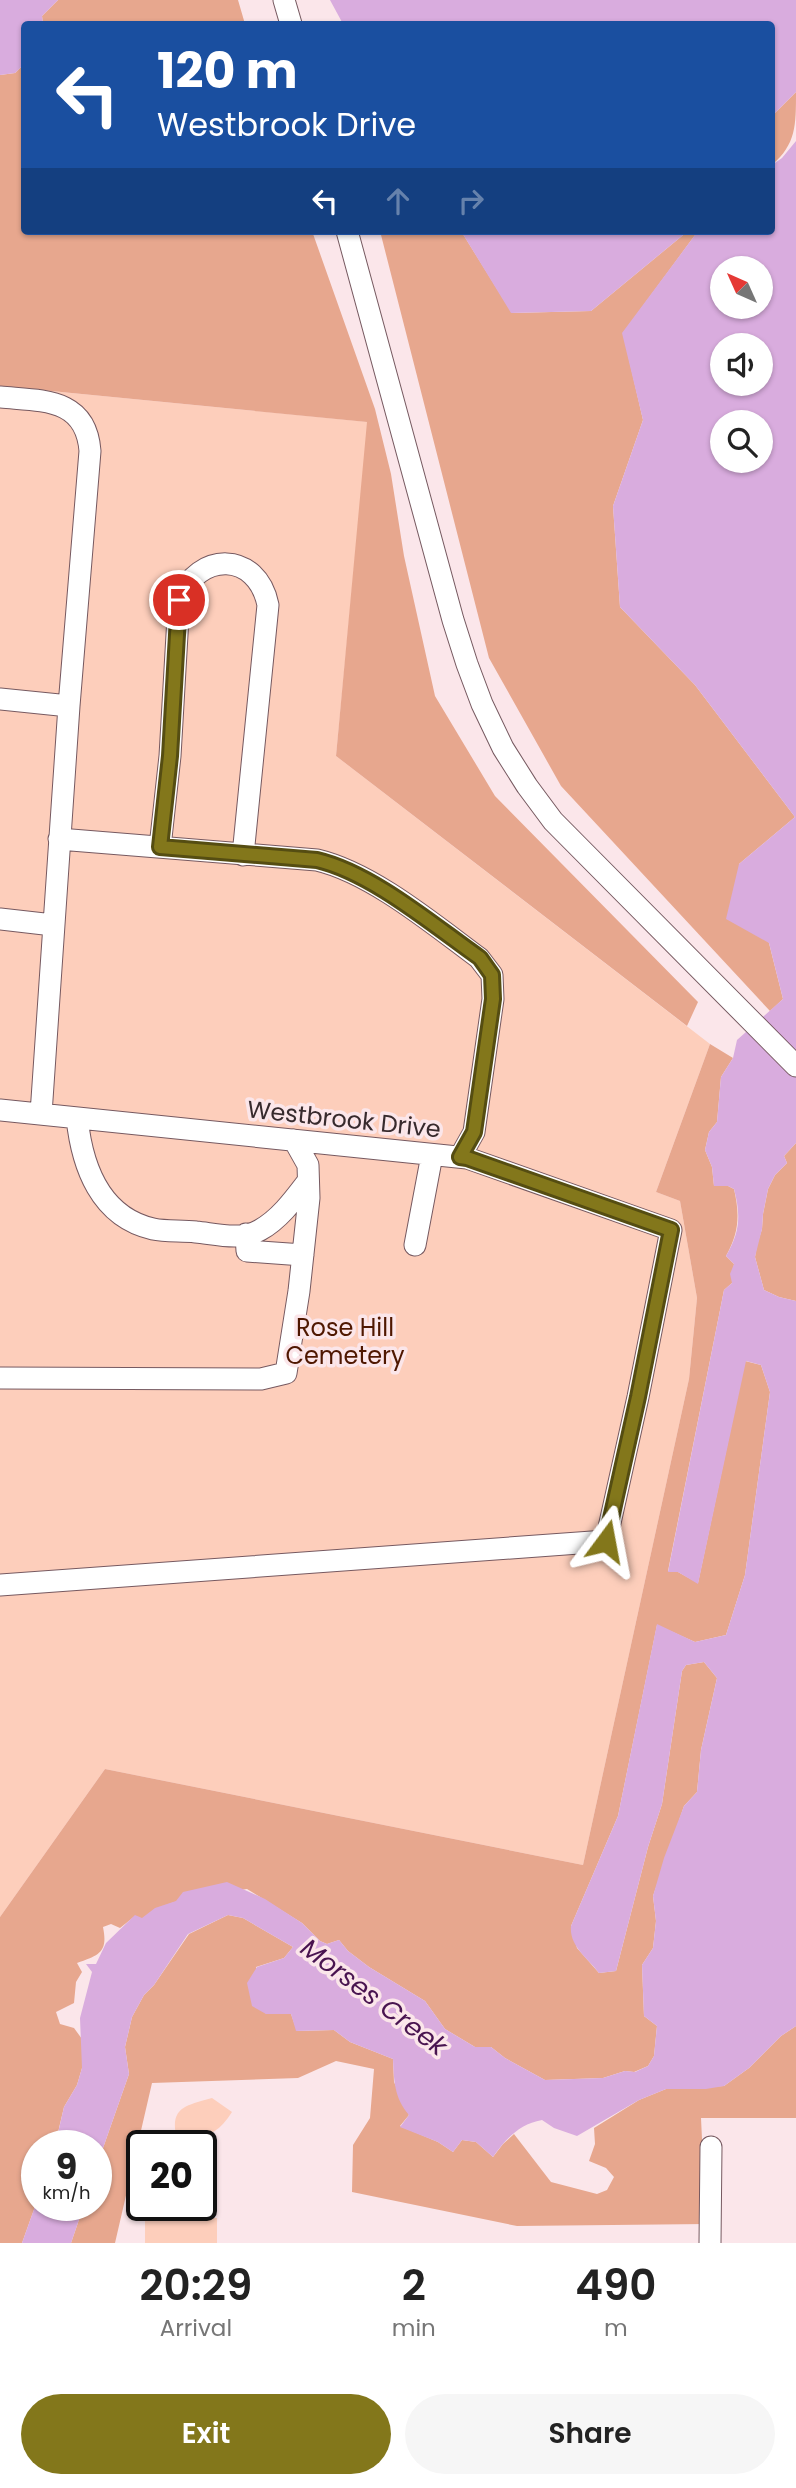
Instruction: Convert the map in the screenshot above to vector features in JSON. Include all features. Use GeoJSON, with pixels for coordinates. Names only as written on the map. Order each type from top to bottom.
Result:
{"type":"FeatureCollection","features":[{"type":"Feature","properties":{"kind":"street"},"geometry":{"type":"LineString","coordinates":[[284,0],[289,21]]}},
{"type":"Feature","properties":{"kind":"street"},"geometry":{"type":"LineString","coordinates":[[348,235],[453,620],[482,704],[503,748],[553,821],[796,1066]]}},
{"type":"Feature","properties":{"kind":"street"},"geometry":{"type":"LineString","coordinates":[[0,397],[60,405],[79,418],[89,440],[41,1114]]}},
{"type":"Feature","properties":{"kind":"street"},"geometry":{"type":"LineString","coordinates":[[160,847],[170,756],[179,600],[184,586],[197,573],[213,565],[231,564],[246,569],[258,578],[268,605],[243,855]]}},
{"type":"Feature","properties":{"kind":"street"},"geometry":{"type":"LineString","coordinates":[[0,699],[69,706]]}},
{"type":"Feature","properties":{"kind":"street"},"geometry":{"type":"LineString","coordinates":[[59,839],[317,860],[354,873],[373,884],[469,950],[492,975],[493,999],[474,1132],[460,1157]]}},
{"type":"Feature","properties":{"kind":"street"},"geometry":{"type":"LineString","coordinates":[[0,919],[53,925]]}},
{"type":"Feature","properties":{"kind":"street","name":"Westbrook Drive"},"geometry":{"type":"LineString","coordinates":[[0,1110],[467,1158],[671,1230],[606,1541],[0,1585]]}},
{"type":"Feature","properties":{"kind":"street"},"geometry":{"type":"LineString","coordinates":[[77,1118],[79,1140],[88,1170],[104,1200],[130,1220],[154,1229],[235,1237],[259,1231],[287,1207],[309,1181]]}},
{"type":"Feature","properties":{"kind":"street"},"geometry":{"type":"LineString","coordinates":[[0,1378],[261,1379],[286,1373],[303,1255],[309,1181],[308,1165],[294,1140]]}},
{"type":"Feature","properties":{"kind":"street"},"geometry":{"type":"LineString","coordinates":[[415,1245],[432,1155]]}},
{"type":"Feature","properties":{"kind":"street"},"geometry":{"type":"LineString","coordinates":[[246,1234],[247,1251],[303,1255]]}},
{"type":"Feature","properties":{"kind":"street"},"geometry":{"type":"LineString","coordinates":[[710,2243],[711,2147]]}},
{"type":"Feature","properties":{"kind":"green space","name":"Rose Hill Cemetery"},"geometry":{"type":"Polygon","coordinates":[[[0,386],[368,422],[336,756],[710,1044],[656,1192],[680,1201],[697,1298],[689,1379],[583,1865],[105,1769],[0,1917],[0,386]]]}},
{"type":"Feature","properties":{"kind":"green space"},"geometry":{"type":"Polygon","coordinates":[[[212,2098],[232,2112],[216,2130],[176,2130],[179,2112],[189,2105],[212,2098]]]}},
{"type":"Feature","properties":{"kind":"green space"},"geometry":{"type":"Polygon","coordinates":[[[145,2221],[217,2221],[217,2243],[145,2243],[145,2221]]]}},
{"type":"Feature","properties":{"kind":"shaded area"},"geometry":{"type":"Polygon","coordinates":[[[58,0],[238,0],[244,21],[43,21],[42,16],[58,0]]]}},
{"type":"Feature","properties":{"kind":"shaded area"},"geometry":{"type":"Polygon","coordinates":[[[21,67],[21,235],[313,235],[375,409],[391,474],[404,556],[435,696],[495,796],[698,1002],[687,1026],[336,756],[367,422],[0,386],[0,75],[15,73],[21,67]]]}},
{"type":"Feature","properties":{"kind":"shaded area"},"geometry":{"type":"Polygon","coordinates":[[[796,92],[793,133],[786,150],[775,162],[775,113],[796,92]]]}},
{"type":"Feature","properties":{"kind":"shaded area"},"geometry":{"type":"Polygon","coordinates":[[[381,235],[463,235],[512,313],[591,311],[683,235],[695,235],[623,333],[643,420],[613,506],[620,607],[695,685],[795,817],[739,864],[769,943],[783,999],[770,1011],[561,786],[489,658],[381,235]]]}},
{"type":"Feature","properties":{"kind":"shaded area"},"geometry":{"type":"Polygon","coordinates":[[[710,1044],[733,1058],[721,1077],[717,1122],[709,1132],[705,1150],[712,1167],[714,1186],[734,1189],[737,1224],[726,1256],[734,1264],[732,1283],[724,1290],[668,1571],[678,1572],[698,1583],[745,1361],[761,1365],[770,1392],[745,1575],[726,1635],[695,1642],[657,1625],[618,1816],[571,1926],[577,1948],[599,1973],[616,1971],[662,1804],[682,1671],[686,1665],[704,1662],[717,1678],[701,1750],[697,1792],[684,1806],[653,1896],[656,1921],[653,1948],[642,1965],[644,2016],[657,2026],[654,2056],[648,2066],[634,2072],[625,2071],[603,2078],[545,2080],[491,2047],[475,2047],[445,2029],[425,2001],[369,1967],[348,1951],[339,1940],[327,1944],[320,1941],[302,1923],[247,1889],[178,1901],[153,1911],[142,1919],[135,1916],[120,1928],[111,1924],[103,1927],[103,1947],[97,1955],[77,1963],[82,1972],[76,1982],[74,2003],[56,2012],[60,2024],[74,2028],[82,2039],[82,2068],[77,2085],[64,2107],[59,2130],[21,2130],[21,2221],[30,2221],[22,2243],[0,2243],[0,1917],[105,1769],[583,1865],[689,1379],[697,1298],[680,1201],[656,1192],[710,1044]]]}},
{"type":"Feature","properties":{"kind":"shaded area"},"geometry":{"type":"Polygon","coordinates":[[[796,1143],[796,1301],[764,1290],[755,1257],[768,1189],[775,1175],[787,1163],[784,1156],[796,1143]]]}},
{"type":"Feature","properties":{"kind":"shaded area"},"geometry":{"type":"Polygon","coordinates":[[[228,1915],[243,1918],[293,1947],[284,1958],[256,1967],[266,2014],[291,2014],[297,2031],[334,2030],[350,2042],[393,2059],[394,2082],[409,2115],[400,2126],[438,2142],[453,2152],[462,2140],[476,2142],[493,2157],[514,2134],[551,2182],[597,2194],[607,2190],[614,2177],[606,2168],[589,2161],[595,2144],[594,2128],[639,2100],[666,2089],[724,2086],[749,2068],[781,2036],[796,2026],[796,2118],[701,2118],[706,2224],[517,2226],[352,2192],[353,2145],[370,2118],[374,2069],[336,2061],[298,2078],[152,2083],[141,2130],[126,2130],[126,2195],[115,2243],[71,2243],[79,2221],[112,2221],[112,2130],[109,2130],[129,2074],[125,2047],[132,2017],[144,1995],[154,1985],[189,1934],[228,1915]]]}},
{"type":"Feature","properties":{"kind":"water"},"geometry":{"type":"Polygon","coordinates":[[[0,0],[58,0],[42,16],[43,21],[21,21],[21,67],[15,73],[0,75],[0,0]]]}},
{"type":"Feature","properties":{"kind":"water"},"geometry":{"type":"Polygon","coordinates":[[[330,0],[796,0],[796,92],[775,113],[775,21],[341,21],[330,0]]]}},
{"type":"Feature","properties":{"kind":"water","name":"Morses Creek"},"geometry":{"type":"Polygon","coordinates":[[[796,141],[796,1143],[784,1156],[787,1163],[775,1175],[768,1189],[755,1257],[764,1290],[796,1301],[796,2026],[781,2036],[749,2068],[724,2086],[666,2089],[639,2100],[577,2136],[554,2128],[542,2120],[534,2122],[514,2133],[493,2157],[476,2142],[462,2140],[453,2152],[438,2142],[400,2127],[409,2115],[398,2095],[393,2059],[350,2042],[334,2030],[296,2031],[291,2014],[266,2014],[252,2006],[247,1983],[257,1967],[284,1958],[293,1947],[243,1918],[228,1915],[188,1934],[154,1985],[144,1995],[132,2017],[125,2047],[129,2074],[109,2130],[59,2130],[64,2107],[77,2085],[82,2068],[80,2018],[92,1972],[86,1964],[96,1964],[106,1943],[135,1915],[142,1918],[155,1908],[176,1901],[183,1892],[227,1882],[265,1899],[302,1923],[320,1941],[327,1944],[339,1940],[348,1951],[369,1967],[425,2001],[445,2029],[475,2047],[491,2047],[545,2080],[603,2078],[625,2071],[635,2072],[648,2066],[654,2056],[657,2026],[644,2016],[642,1965],[653,1948],[656,1921],[653,1896],[664,1858],[684,1806],[697,1792],[701,1750],[717,1678],[704,1662],[686,1665],[682,1671],[662,1804],[616,1971],[599,1973],[576,1946],[571,1926],[618,1816],[657,1624],[695,1642],[726,1635],[745,1575],[770,1392],[761,1365],[746,1361],[698,1584],[678,1572],[668,1572],[724,1290],[732,1283],[730,1274],[734,1264],[726,1256],[738,1224],[734,1189],[714,1186],[712,1167],[705,1150],[709,1132],[717,1122],[721,1077],[733,1058],[737,1040],[783,999],[769,943],[726,919],[739,864],[795,817],[695,685],[620,607],[613,506],[643,420],[622,333],[695,235],[775,235],[775,163],[796,141]]]}},
{"type":"Feature","properties":{"kind":"water"},"geometry":{"type":"Polygon","coordinates":[[[463,235],[683,235],[591,311],[511,313],[463,235]]]}},
{"type":"Feature","properties":{"kind":"water"},"geometry":{"type":"Polygon","coordinates":[[[30,2221],[79,2221],[71,2243],[22,2243],[30,2221]]]}},
{"type":"Feature","properties":{"kind":"route"},"geometry":{"type":"LineString","coordinates":[[179,600],[170,756],[160,847],[317,860],[332,864],[361,876],[480,958],[492,975],[493,999],[474,1132],[460,1157],[671,1230],[606,1541]]}}]}
